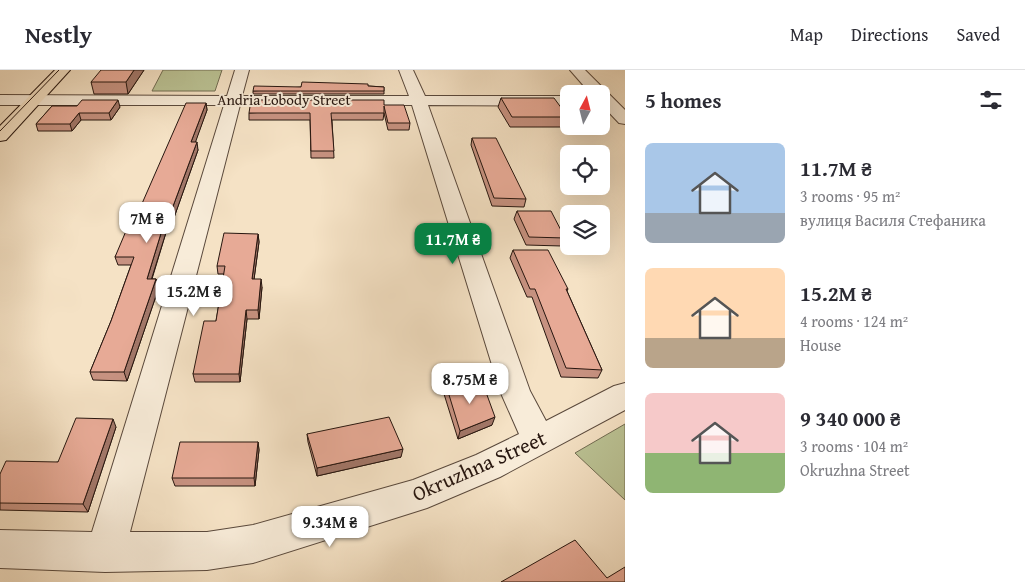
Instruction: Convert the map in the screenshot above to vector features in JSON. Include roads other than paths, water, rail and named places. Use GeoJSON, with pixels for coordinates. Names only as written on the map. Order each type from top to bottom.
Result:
{"type":"FeatureCollection","features":[{"type":"Feature","properties":{"kind":"main road"},"geometry":{"type":"LineString","coordinates":[[0,136],[51,70]]}},
{"type":"Feature","properties":{"kind":"main road"},"geometry":{"type":"LineString","coordinates":[[0,120],[63,70]]}},
{"type":"Feature","properties":{"kind":"street"},"geometry":{"type":"LineString","coordinates":[[106,552],[242,70]]}},
{"type":"Feature","properties":{"kind":"street"},"geometry":{"type":"LineString","coordinates":[[406,70],[419,101],[515,390],[526,416],[540,440]]}},
{"type":"Feature","properties":{"kind":"street"},"geometry":{"type":"LineString","coordinates":[[576,70],[590,85]]}},
{"type":"Feature","properties":{"kind":"street"},"geometry":{"type":"LineString","coordinates":[[610,99],[625,102]]}},
{"type":"Feature","properties":{"kind":"street","name":"Andria Lobody Street"},"geometry":{"type":"LineString","coordinates":[[0,100],[560,102]]}},
{"type":"Feature","properties":{"kind":"street"},"geometry":{"type":"LineString","coordinates":[[610,105],[625,119]]}},
{"type":"Feature","properties":{"kind":"street","name":"Okruzhna Street"},"geometry":{"type":"LineString","coordinates":[[0,549],[106,552],[207,551],[253,544],[414,496],[488,466],[625,395]]}},
{"type":"Feature","properties":{"kind":"tram line"},"geometry":{"type":"LineString","coordinates":[[0,131],[59,70]]}}]}
